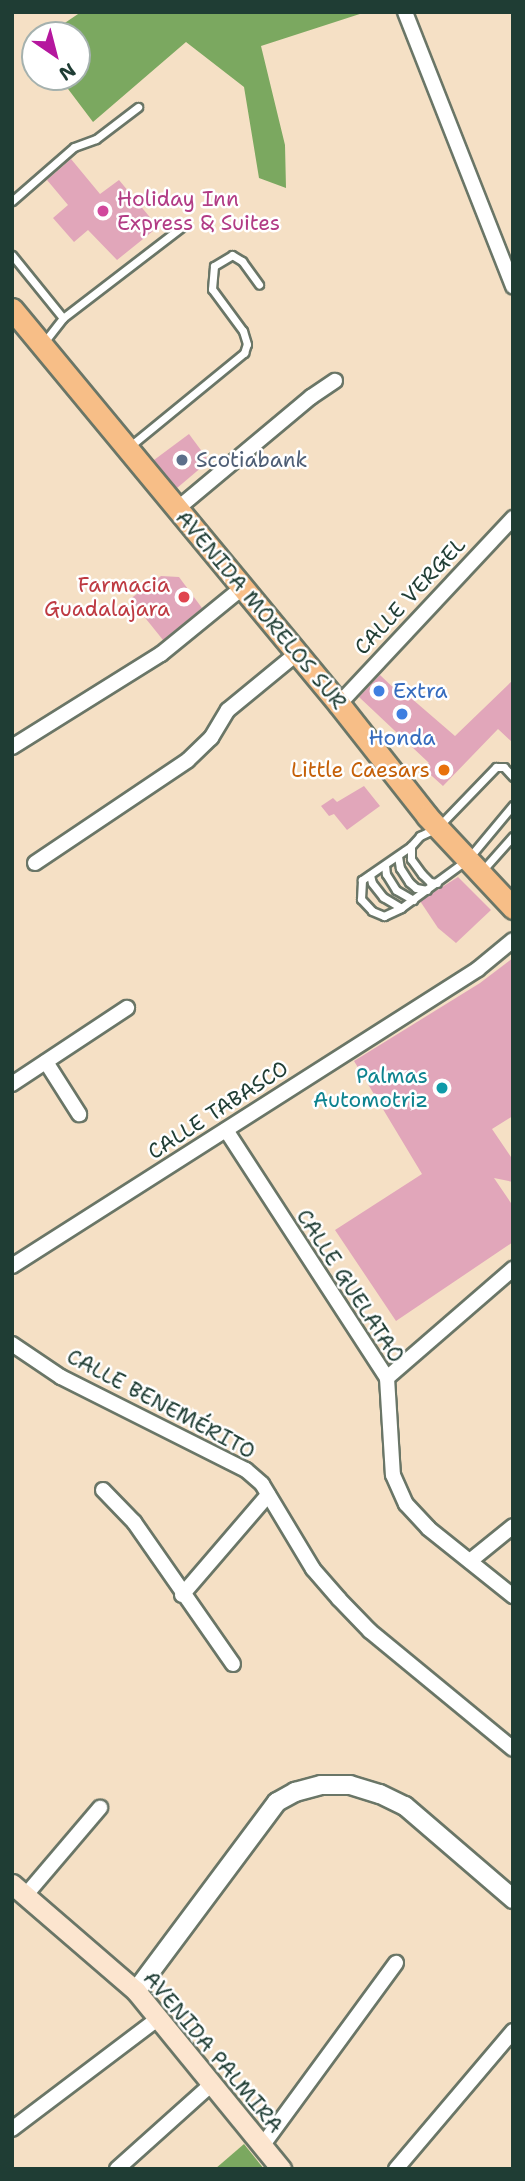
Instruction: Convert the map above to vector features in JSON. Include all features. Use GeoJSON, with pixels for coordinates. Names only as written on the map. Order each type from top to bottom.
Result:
{"type":"FeatureCollection","features":[{"type":"Feature","properties":{"kind":"main road","name":"AVENIDA MORELOS SUR"},"geometry":{"type":"LineString","coordinates":[[12,309],[339,704],[438,828],[513,908]]}},
{"type":"Feature","properties":{"kind":"main road","name":"AVENIDA PALMIRA"},"geometry":{"type":"LineString","coordinates":[[19,1890],[136,1991],[281,2169]]}},
{"type":"Feature","properties":{"kind":"street"},"geometry":{"type":"LineString","coordinates":[[405,12],[513,286]]}},
{"type":"Feature","properties":{"kind":"street"},"geometry":{"type":"LineString","coordinates":[[177,509],[311,397],[335,381]]}},
{"type":"Feature","properties":{"kind":"street","name":"CALLE VERGEL"},"geometry":{"type":"LineString","coordinates":[[339,704],[513,518]]}},
{"type":"Feature","properties":{"kind":"street"},"geometry":{"type":"LineString","coordinates":[[12,747],[161,654],[242,588]]}},
{"type":"Feature","properties":{"kind":"street"},"geometry":{"type":"LineString","coordinates":[[35,863],[188,760],[211,738],[229,709],[295,654]]}},
{"type":"Feature","properties":{"kind":"street","name":"CALLE TABASCO"},"geometry":{"type":"LineString","coordinates":[[12,1266],[478,969],[513,940]]}},
{"type":"Feature","properties":{"kind":"street"},"geometry":{"type":"LineString","coordinates":[[12,1084],[127,1007]]}},
{"type":"Feature","properties":{"kind":"street"},"geometry":{"type":"LineString","coordinates":[[46,1062],[79,1114]]}},
{"type":"Feature","properties":{"kind":"street","name":"CALLE GUELATAO"},"geometry":{"type":"LineString","coordinates":[[226,1130],[387,1378],[393,1475],[406,1504],[428,1528],[513,1596]]}},
{"type":"Feature","properties":{"kind":"street"},"geometry":{"type":"LineString","coordinates":[[387,1378],[513,1269]]}},
{"type":"Feature","properties":{"kind":"street","name":"CALLE BENEMÉRITO"},"geometry":{"type":"LineString","coordinates":[[12,1344],[61,1377],[246,1470],[268,1494],[313,1569],[339,1599],[370,1631],[513,1749]]}},
{"type":"Feature","properties":{"kind":"street"},"geometry":{"type":"LineString","coordinates":[[103,1490],[134,1522],[182,1595],[233,1664]]}},
{"type":"Feature","properties":{"kind":"street"},"geometry":{"type":"LineString","coordinates":[[182,1595],[268,1494]]}},
{"type":"Feature","properties":{"kind":"street"},"geometry":{"type":"LineString","coordinates":[[470,1560],[513,1526]]}},
{"type":"Feature","properties":{"kind":"street"},"geometry":{"type":"LineString","coordinates":[[136,1991],[277,1802],[295,1791],[321,1784],[350,1785],[380,1794],[405,1806],[513,1899]]}},
{"type":"Feature","properties":{"kind":"street"},"geometry":{"type":"LineString","coordinates":[[19,1890],[100,1808]]}},
{"type":"Feature","properties":{"kind":"street"},"geometry":{"type":"LineString","coordinates":[[262,2147],[396,1963]]}},
{"type":"Feature","properties":{"kind":"street"},"geometry":{"type":"LineString","coordinates":[[12,2129],[159,2018]]}},
{"type":"Feature","properties":{"kind":"street"},"geometry":{"type":"LineString","coordinates":[[397,2169],[513,2031]]}},
{"type":"Feature","properties":{"kind":"street"},"geometry":{"type":"LineString","coordinates":[[117,2169],[213,2083]]}},
{"type":"Feature","properties":{"kind":"lane"},"geometry":{"type":"LineString","coordinates":[[12,201],[74,147],[96,139],[138,107]]}},
{"type":"Feature","properties":{"kind":"lane"},"geometry":{"type":"LineString","coordinates":[[43,345],[63,318],[184,225]]}},
{"type":"Feature","properties":{"kind":"lane"},"geometry":{"type":"LineString","coordinates":[[12,255],[63,318]]}},
{"type":"Feature","properties":{"kind":"lane"},"geometry":{"type":"LineString","coordinates":[[128,448],[244,353],[247,344],[243,331],[212,289],[214,266],[232,255],[242,261],[259,285]]}},
{"type":"Feature","properties":{"kind":"lane"},"geometry":{"type":"LineString","coordinates":[[513,777],[504,767],[496,767],[438,828],[420,836],[398,856],[362,880],[362,900],[372,911],[384,916],[438,883],[474,866],[513,836]]}},
{"type":"Feature","properties":{"kind":"lane"},"geometry":{"type":"LineString","coordinates":[[474,866],[513,805]]}},
{"type":"Feature","properties":{"kind":"lane"},"geometry":{"type":"LineString","coordinates":[[411,846],[411,859],[416,867],[430,882],[438,883]]}},
{"type":"Feature","properties":{"kind":"lane"},"geometry":{"type":"LineString","coordinates":[[398,856],[400,868],[409,882],[416,888],[427,890]]}},
{"type":"Feature","properties":{"kind":"lane"},"geometry":{"type":"LineString","coordinates":[[385,865],[396,890],[413,900]]}},
{"type":"Feature","properties":{"kind":"lane"},"geometry":{"type":"LineString","coordinates":[[370,875],[372,883],[383,897],[401,908]]}},
{"type":"Feature","properties":{"kind":"green space"},"geometry":{"type":"Polygon","coordinates":[[[81,12],[366,12],[261,46],[285,145],[286,188],[259,178],[244,87],[186,42],[93,122],[70,91],[91,91],[91,21],[68,21],[81,12]]]}},
{"type":"Feature","properties":{"kind":"green space"},"geometry":{"type":"Polygon","coordinates":[[[244,2144],[264,2169],[215,2169],[244,2144]]]}},
{"type":"Feature","properties":{"kind":"building","name":"Holiday Inn Express & Suites"},"geometry":{"type":"Polygon","coordinates":[[[71,159],[100,194],[119,180],[158,227],[117,260],[88,230],[74,242],[53,218],[68,205],[47,180],[71,159]]]}},
{"type":"Feature","properties":{"kind":"building"},"geometry":{"type":"Polygon","coordinates":[[[189,434],[209,461],[177,488],[154,460],[189,434]]]}},
{"type":"Feature","properties":{"kind":"building"},"geometry":{"type":"Polygon","coordinates":[[[161,576],[179,577],[202,608],[163,640],[130,599],[161,576]]]}},
{"type":"Feature","properties":{"kind":"building"},"geometry":{"type":"Polygon","coordinates":[[[380,675],[401,695],[404,692],[455,736],[513,680],[513,743],[498,729],[443,786],[423,768],[429,763],[359,697],[380,675]]]}},
{"type":"Feature","properties":{"kind":"building"},"geometry":{"type":"Polygon","coordinates":[[[364,786],[380,806],[347,830],[334,814],[329,816],[321,806],[333,798],[337,802],[364,786]]]}},
{"type":"Feature","properties":{"kind":"building"},"geometry":{"type":"Polygon","coordinates":[[[458,877],[491,910],[456,943],[438,928],[420,901],[458,877]]]}},
{"type":"Feature","properties":{"kind":"building"},"geometry":{"type":"Polygon","coordinates":[[[513,958],[513,1116],[492,1129],[513,1160],[513,1182],[494,1178],[513,1206],[513,1242],[396,1321],[335,1230],[422,1174],[354,1061],[480,983],[513,958]]]}},
{"type":"Feature","properties":{"kind":"place","name":"Holiday Inn Express & Suites"},"geometry":{"type":"Point","coordinates":[103,211]}},
{"type":"Feature","properties":{"kind":"place","name":"Scotiabank"},"geometry":{"type":"Point","coordinates":[182,460]}},
{"type":"Feature","properties":{"kind":"place","name":"Farmacia Guadalajara"},"geometry":{"type":"Point","coordinates":[184,597]}},
{"type":"Feature","properties":{"kind":"place","name":"Extra"},"geometry":{"type":"Point","coordinates":[379,691]}},
{"type":"Feature","properties":{"kind":"place","name":"Honda"},"geometry":{"type":"Point","coordinates":[402,714]}},
{"type":"Feature","properties":{"kind":"place","name":"Little Caesars"},"geometry":{"type":"Point","coordinates":[444,770]}},
{"type":"Feature","properties":{"kind":"place","name":"Palmas Automotriz"},"geometry":{"type":"Point","coordinates":[442,1088]}}]}
